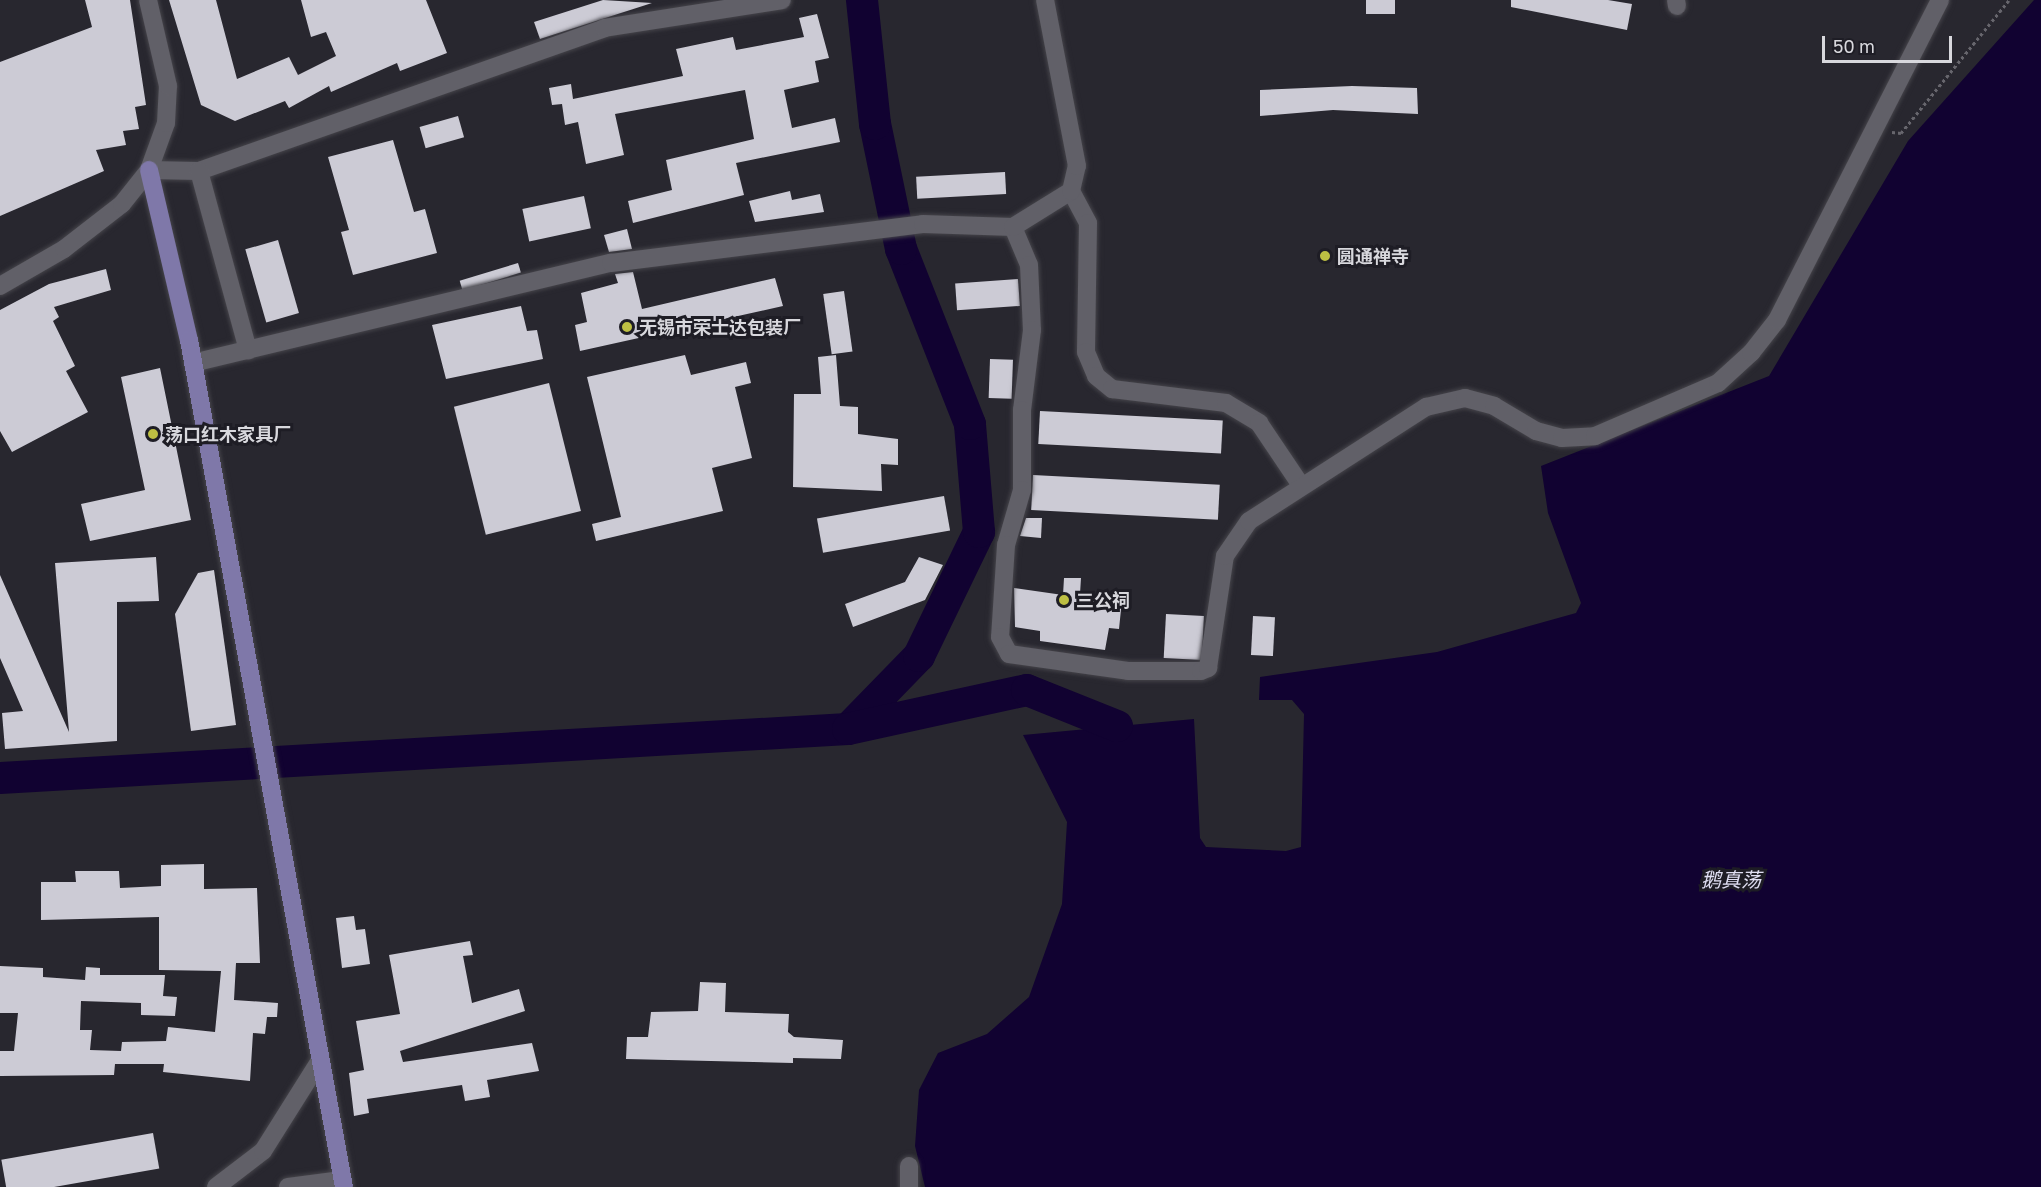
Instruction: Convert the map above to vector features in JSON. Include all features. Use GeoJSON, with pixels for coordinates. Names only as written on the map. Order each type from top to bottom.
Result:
{"type":"FeatureCollection","features":[{"type":"Feature","properties":{"kind":"main road"},"geometry":{"type":"LineString","coordinates":[[149,170],[193,363],[290,912],[343,1183]]}},
{"type":"Feature","properties":{"kind":"street"},"geometry":{"type":"LineString","coordinates":[[0,286],[64,249],[122,204],[149,170],[166,123],[168,86],[148,0]]}},
{"type":"Feature","properties":{"kind":"street"},"geometry":{"type":"LineString","coordinates":[[149,170],[199,171],[604,28],[782,0]]}},
{"type":"Feature","properties":{"kind":"street"},"geometry":{"type":"LineString","coordinates":[[1045,0],[1074,137],[1071,191],[1088,223],[1086,352],[1096,376],[1112,389],[1226,403],[1259,423],[1300,484]]}},
{"type":"Feature","properties":{"kind":"street"},"geometry":{"type":"LineString","coordinates":[[1013,227],[1029,265],[1032,330],[1023,410],[1022,490],[1006,544],[1000,637],[1009,654],[1128,671],[1201,671],[1208,668],[1225,556],[1249,521],[1300,484],[1426,407],[1455,400],[1494,406],[1553,435],[1595,436],[1718,383],[1777,320],[1878,130],[1940,0]]}},
{"type":"Feature","properties":{"kind":"street"},"geometry":{"type":"LineString","coordinates":[[199,171],[248,350]]}},
{"type":"Feature","properties":{"kind":"street"},"geometry":{"type":"LineString","coordinates":[[193,363],[611,263],[856,230],[923,224],[1013,227],[1071,191]]}},
{"type":"Feature","properties":{"kind":"street"},"geometry":{"type":"LineString","coordinates":[[216,1187],[263,1151],[319,1062]]}},
{"type":"Feature","properties":{"kind":"street"},"geometry":{"type":"LineString","coordinates":[[909,1166],[909,1187]]}},
{"type":"Feature","properties":{"kind":"street"},"geometry":{"type":"LineString","coordinates":[[288,1187],[343,1183]]}},
{"type":"Feature","properties":{"kind":"path"},"geometry":{"type":"LineString","coordinates":[[1878,130],[1901,133],[2009,0]]}},
{"type":"Feature","properties":{"kind":"water","name":"鹅真荡"},"geometry":{"type":"Polygon","coordinates":[[[2034,0],[2041,0],[2041,1187],[925,1187],[915,1146],[919,1090],[938,1053],[987,1034],[1029,997],[1062,904],[1067,822],[1023,735],[1194,719],[1200,838],[1206,847],[1286,851],[1301,847],[1304,714],[1292,700],[1259,700],[1260,677],[1437,652],[1576,613],[1581,603],[1548,513],[1541,466],[1769,376],[1908,141],[2034,0]]]}},
{"type":"Feature","properties":{"kind":"building"},"geometry":{"type":"Polygon","coordinates":[[[85,0],[130,0],[146,105],[135,107],[139,129],[123,131],[126,145],[96,150],[104,171],[0,216],[0,62],[92,27],[85,0]]]}},
{"type":"Feature","properties":{"kind":"building"},"geometry":{"type":"Polygon","coordinates":[[[169,0],[216,0],[237,79],[289,57],[298,75],[336,56],[326,32],[311,37],[301,0],[426,0],[447,53],[400,71],[397,63],[331,92],[329,86],[289,108],[285,101],[235,121],[201,105],[169,0]]]}},
{"type":"Feature","properties":{"kind":"building"},"geometry":{"type":"Polygon","coordinates":[[[603,0],[652,3],[540,39],[534,22],[603,0]]]}},
{"type":"Feature","properties":{"kind":"building"},"geometry":{"type":"Polygon","coordinates":[[[1366,0],[1395,0],[1395,14],[1366,14],[1366,0]]]}},
{"type":"Feature","properties":{"kind":"building"},"geometry":{"type":"Polygon","coordinates":[[[1511,0],[1608,0],[1632,4],[1627,30],[1511,7],[1511,0]]]}},
{"type":"Feature","properties":{"kind":"building"},"geometry":{"type":"Polygon","coordinates":[[[817,14],[829,58],[815,61],[819,82],[784,90],[792,128],[835,118],[840,142],[736,163],[744,195],[633,223],[628,201],[672,190],[666,160],[754,139],[745,90],[615,114],[624,155],[586,164],[578,122],[565,125],[562,104],[552,105],[549,88],[571,84],[573,99],[683,76],[676,49],[733,37],[736,50],[804,37],[799,18],[817,14]]]}},
{"type":"Feature","properties":{"kind":"building"},"geometry":{"type":"Polygon","coordinates":[[[1352,86],[1417,88],[1418,114],[1333,110],[1260,116],[1260,90],[1352,86]]]}},
{"type":"Feature","properties":{"kind":"building"},"geometry":{"type":"Polygon","coordinates":[[[458,116],[464,137],[426,148],[420,127],[458,116]]]}},
{"type":"Feature","properties":{"kind":"building"},"geometry":{"type":"Polygon","coordinates":[[[393,140],[414,212],[425,209],[437,253],[353,275],[341,232],[349,230],[328,157],[393,140]]]}},
{"type":"Feature","properties":{"kind":"building"},"geometry":{"type":"Polygon","coordinates":[[[1005,172],[1006,194],[917,199],[916,177],[1005,172]]]}},
{"type":"Feature","properties":{"kind":"building"},"geometry":{"type":"Polygon","coordinates":[[[790,191],[792,200],[820,194],[824,212],[755,222],[749,201],[790,191]]]}},
{"type":"Feature","properties":{"kind":"building"},"geometry":{"type":"Polygon","coordinates":[[[584,196],[591,228],[529,241],[522,209],[584,196]]]}},
{"type":"Feature","properties":{"kind":"building"},"geometry":{"type":"Polygon","coordinates":[[[627,229],[632,249],[609,252],[604,235],[627,229]]]}},
{"type":"Feature","properties":{"kind":"building"},"geometry":{"type":"Polygon","coordinates":[[[278,240],[299,313],[266,322],[245,249],[278,240]]]}},
{"type":"Feature","properties":{"kind":"building"},"geometry":{"type":"Polygon","coordinates":[[[518,263],[521,273],[463,290],[460,281],[518,263]]]}},
{"type":"Feature","properties":{"kind":"building"},"geometry":{"type":"Polygon","coordinates":[[[106,269],[111,290],[54,307],[59,317],[53,321],[75,366],[66,371],[88,412],[12,452],[0,431],[0,310],[49,284],[106,269]]]}},
{"type":"Feature","properties":{"kind":"building"},"geometry":{"type":"Polygon","coordinates":[[[633,272],[642,309],[775,278],[783,306],[580,351],[575,325],[587,322],[581,293],[618,283],[615,274],[633,272]]]}},
{"type":"Feature","properties":{"kind":"building"},"geometry":{"type":"Polygon","coordinates":[[[1018,279],[1020,306],[957,310],[955,283],[1018,279]]]}},
{"type":"Feature","properties":{"kind":"building"},"geometry":{"type":"Polygon","coordinates":[[[844,291],[852,351],[832,354],[823,294],[844,291]]]}},
{"type":"Feature","properties":{"kind":"building"},"geometry":{"type":"Polygon","coordinates":[[[521,306],[527,331],[537,330],[543,359],[446,379],[432,325],[521,306]]]}},
{"type":"Feature","properties":{"kind":"building"},"geometry":{"type":"Polygon","coordinates":[[[685,355],[691,375],[746,362],[751,383],[735,387],[752,458],[712,468],[723,511],[596,541],[592,524],[621,517],[587,377],[685,355]]]}},
{"type":"Feature","properties":{"kind":"building"},"geometry":{"type":"Polygon","coordinates":[[[836,355],[840,406],[858,407],[858,434],[898,439],[898,465],[881,464],[882,491],[793,487],[794,394],[821,394],[818,357],[836,355]]]}},
{"type":"Feature","properties":{"kind":"building"},"geometry":{"type":"Polygon","coordinates":[[[990,359],[1013,360],[1012,399],[989,398],[990,359]]]}},
{"type":"Feature","properties":{"kind":"building","name":"荡口红木家具厂"},"geometry":{"type":"Polygon","coordinates":[[[160,368],[191,520],[90,541],[81,504],[145,490],[121,377],[160,368]]]}},
{"type":"Feature","properties":{"kind":"building"},"geometry":{"type":"Polygon","coordinates":[[[549,383],[581,511],[486,535],[454,407],[549,383]]]}},
{"type":"Feature","properties":{"kind":"building"},"geometry":{"type":"Polygon","coordinates":[[[1040,411],[1223,421],[1221,454],[1038,444],[1040,411]]]}},
{"type":"Feature","properties":{"kind":"building"},"geometry":{"type":"Polygon","coordinates":[[[1033,475],[1220,485],[1218,520],[1031,510],[1033,475]]]}},
{"type":"Feature","properties":{"kind":"building"},"geometry":{"type":"Polygon","coordinates":[[[944,496],[950,530],[823,553],[817,518],[944,496]]]}},
{"type":"Feature","properties":{"kind":"building"},"geometry":{"type":"Polygon","coordinates":[[[1026,518],[1042,518],[1041,538],[1020,536],[1026,518]]]}},
{"type":"Feature","properties":{"kind":"building"},"geometry":{"type":"Polygon","coordinates":[[[156,557],[159,601],[117,602],[117,741],[5,749],[2,713],[23,711],[0,658],[0,575],[69,732],[55,563],[156,557]]]}},
{"type":"Feature","properties":{"kind":"building"},"geometry":{"type":"Polygon","coordinates":[[[919,557],[943,565],[925,600],[853,627],[845,604],[905,582],[919,557]]]}},
{"type":"Feature","properties":{"kind":"building"},"geometry":{"type":"Polygon","coordinates":[[[214,570],[236,725],[191,731],[175,614],[198,573],[214,570]]]}},
{"type":"Feature","properties":{"kind":"building"},"geometry":{"type":"Polygon","coordinates":[[[1064,578],[1081,578],[1080,594],[1122,600],[1119,629],[1109,628],[1105,650],[1040,641],[1040,631],[1015,627],[1014,588],[1063,595],[1064,578]]]}},
{"type":"Feature","properties":{"kind":"building"},"geometry":{"type":"Polygon","coordinates":[[[1166,614],[1204,616],[1202,660],[1164,658],[1166,614]]]}},
{"type":"Feature","properties":{"kind":"building"},"geometry":{"type":"Polygon","coordinates":[[[1253,616],[1275,617],[1273,656],[1251,655],[1253,616]]]}},
{"type":"Feature","properties":{"kind":"building"},"geometry":{"type":"Polygon","coordinates":[[[204,864],[204,889],[257,888],[260,963],[236,963],[234,1000],[278,1003],[277,1017],[267,1017],[265,1034],[253,1033],[250,1081],[163,1072],[164,1064],[115,1064],[114,1075],[0,1076],[0,1051],[14,1051],[18,1013],[0,1013],[0,966],[43,968],[43,977],[85,980],[86,967],[100,968],[100,975],[165,975],[163,996],[177,997],[175,1016],[141,1015],[141,1003],[81,1001],[80,1030],[92,1030],[90,1050],[121,1051],[122,1042],[166,1041],[168,1027],[215,1032],[221,971],[159,970],[159,917],[41,920],[41,882],[76,882],[75,871],[119,871],[120,888],[161,886],[161,865],[204,864]]]}},
{"type":"Feature","properties":{"kind":"building"},"geometry":{"type":"Polygon","coordinates":[[[354,916],[356,930],[365,929],[370,964],[342,968],[336,918],[354,916]]]}},
{"type":"Feature","properties":{"kind":"building"},"geometry":{"type":"Polygon","coordinates":[[[470,941],[473,955],[463,956],[472,1003],[519,989],[525,1011],[400,1051],[403,1062],[532,1043],[539,1071],[487,1080],[490,1097],[465,1101],[462,1085],[367,1099],[369,1113],[354,1116],[349,1073],[364,1070],[356,1021],[400,1014],[389,955],[470,941]]]}},
{"type":"Feature","properties":{"kind":"building"},"geometry":{"type":"Polygon","coordinates":[[[700,982],[726,983],[725,1012],[789,1014],[788,1032],[794,1037],[843,1040],[841,1059],[793,1058],[793,1063],[626,1059],[627,1037],[648,1037],[651,1012],[698,1011],[700,982]]]}},
{"type":"Feature","properties":{"kind":"building"},"geometry":{"type":"Polygon","coordinates":[[[153,1133],[159,1168],[54,1187],[6,1187],[1,1160],[153,1133]]]}},
{"type":"Feature","properties":{"kind":"waterway"},"geometry":{"type":"LineString","coordinates":[[848,729],[919,656],[979,532],[970,424],[901,249],[875,124],[862,0]]}},
{"type":"Feature","properties":{"kind":"waterway"},"geometry":{"type":"LineString","coordinates":[[0,778],[848,729],[1027,690],[1117,726]]}},
{"type":"Feature","properties":{"kind":"place","name":"圆通禅寺"},"geometry":{"type":"Point","coordinates":[1325,256]}},
{"type":"Feature","properties":{"kind":"place","name":"无锡市荣士达包装厂"},"geometry":{"type":"Point","coordinates":[627,327]}},
{"type":"Feature","properties":{"kind":"place","name":"荡口红木家具厂"},"geometry":{"type":"Point","coordinates":[153,434]}},
{"type":"Feature","properties":{"kind":"place","name":"三公祠"},"geometry":{"type":"Point","coordinates":[1064,600]}}]}
